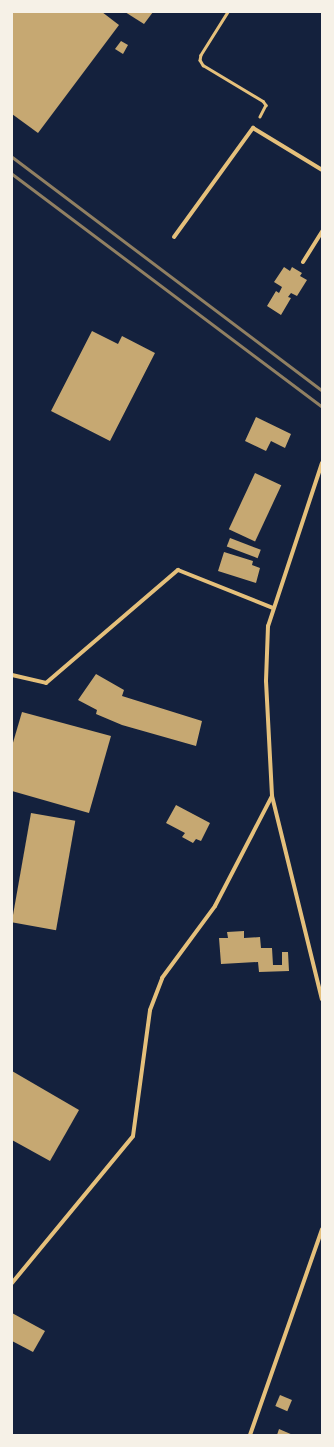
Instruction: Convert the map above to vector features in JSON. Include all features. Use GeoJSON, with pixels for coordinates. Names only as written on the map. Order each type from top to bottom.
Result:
{"type":"FeatureCollection","features":[{"type":"Feature","properties":{"kind":"street"},"geometry":{"type":"LineString","coordinates":[[174,237],[253,128],[322,170]]}},
{"type":"Feature","properties":{"kind":"street"},"geometry":{"type":"LineString","coordinates":[[303,262],[322,231]]}},
{"type":"Feature","properties":{"kind":"street"},"geometry":{"type":"LineString","coordinates":[[322,464],[268,626],[266,681],[272,796],[322,999]]}},
{"type":"Feature","properties":{"kind":"street"},"geometry":{"type":"LineString","coordinates":[[12,675],[46,683],[178,570],[273,608]]}},
{"type":"Feature","properties":{"kind":"street"},"geometry":{"type":"LineString","coordinates":[[12,1283],[133,1136],[150,1010],[162,978],[215,906],[272,796]]}},
{"type":"Feature","properties":{"kind":"street"},"geometry":{"type":"LineString","coordinates":[[250,1435],[322,1229]]}},
{"type":"Feature","properties":{"kind":"path"},"geometry":{"type":"LineString","coordinates":[[228,12],[201,55],[200,60],[203,65],[263,100],[266,105],[253,128]]}},
{"type":"Feature","properties":{"kind":"building"},"geometry":{"type":"Polygon","coordinates":[[[12,12],[102,12],[119,25],[38,133],[12,114],[12,12]]]}},
{"type":"Feature","properties":{"kind":"building"},"geometry":{"type":"Polygon","coordinates":[[[125,12],[153,12],[144,24],[125,12]]]}},
{"type":"Feature","properties":{"kind":"building"},"geometry":{"type":"Polygon","coordinates":[[[121,41],[128,45],[123,54],[115,49],[121,41]]]}},
{"type":"Feature","properties":{"kind":"building"},"geometry":{"type":"Polygon","coordinates":[[[284,267],[290,271],[292,267],[302,273],[300,276],[307,280],[297,296],[291,293],[288,297],[291,298],[281,315],[267,306],[276,291],[279,293],[282,287],[274,282],[284,267]]]}},
{"type":"Feature","properties":{"kind":"building"},"geometry":{"type":"Polygon","coordinates":[[[92,331],[118,344],[122,336],[155,353],[110,441],[51,411],[92,331]]]}},
{"type":"Feature","properties":{"kind":"building"},"geometry":{"type":"Polygon","coordinates":[[[256,417],[291,434],[285,448],[271,441],[266,451],[245,441],[256,417]]]}},
{"type":"Feature","properties":{"kind":"building"},"geometry":{"type":"Polygon","coordinates":[[[255,473],[281,485],[255,541],[229,529],[255,473]]]}},
{"type":"Feature","properties":{"kind":"building"},"geometry":{"type":"Polygon","coordinates":[[[230,538],[261,550],[258,558],[227,546],[230,538]]]}},
{"type":"Feature","properties":{"kind":"building"},"geometry":{"type":"Polygon","coordinates":[[[224,552],[253,561],[252,565],[260,568],[256,583],[218,571],[224,552]]]}},
{"type":"Feature","properties":{"kind":"building"},"geometry":{"type":"Polygon","coordinates":[[[96,674],[124,690],[122,696],[202,721],[196,746],[122,725],[96,714],[97,710],[78,700],[96,674]]]}},
{"type":"Feature","properties":{"kind":"building"},"geometry":{"type":"Polygon","coordinates":[[[22,712],[111,736],[89,813],[12,791],[12,746],[22,712]]]}},
{"type":"Feature","properties":{"kind":"building"},"geometry":{"type":"Polygon","coordinates":[[[176,805],[210,823],[201,841],[196,839],[193,843],[182,837],[185,833],[166,823],[176,805]]]}},
{"type":"Feature","properties":{"kind":"building"},"geometry":{"type":"Polygon","coordinates":[[[31,813],[75,821],[56,930],[12,922],[31,813]]]}},
{"type":"Feature","properties":{"kind":"building"},"geometry":{"type":"Polygon","coordinates":[[[244,931],[244,938],[260,937],[261,948],[272,948],[273,965],[282,965],[282,952],[288,952],[289,971],[259,972],[258,962],[221,964],[219,938],[228,938],[227,932],[244,931]]]}},
{"type":"Feature","properties":{"kind":"building"},"geometry":{"type":"Polygon","coordinates":[[[12,1071],[79,1110],[50,1161],[12,1140],[12,1071]]]}},
{"type":"Feature","properties":{"kind":"building"},"geometry":{"type":"Polygon","coordinates":[[[12,1313],[45,1331],[33,1352],[12,1341],[12,1313]]]}},
{"type":"Feature","properties":{"kind":"building"},"geometry":{"type":"Polygon","coordinates":[[[280,1395],[292,1400],[287,1411],[275,1406],[280,1395]]]}},
{"type":"Feature","properties":{"kind":"building"},"geometry":{"type":"Polygon","coordinates":[[[279,1429],[293,1435],[277,1435],[279,1429]]]}},
{"type":"Feature","properties":{"kind":"railway"},"geometry":{"type":"LineString","coordinates":[[12,157],[322,391]]}},
{"type":"Feature","properties":{"kind":"railway"},"geometry":{"type":"LineString","coordinates":[[12,174],[322,407]]}}]}
